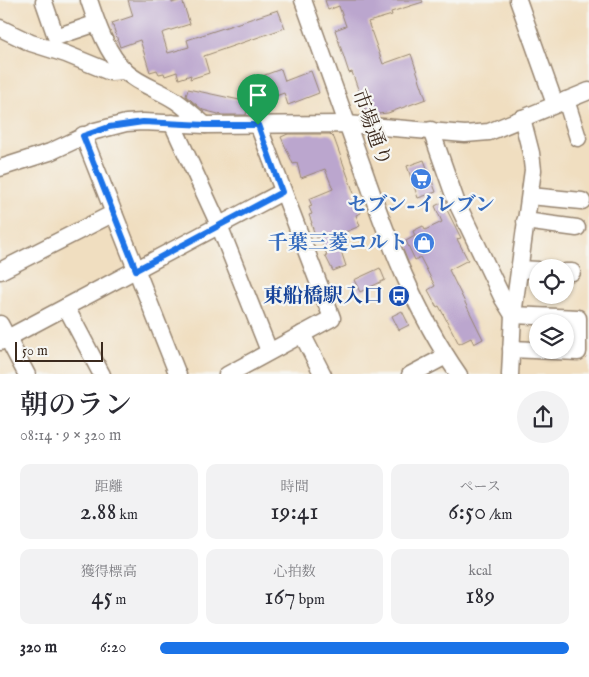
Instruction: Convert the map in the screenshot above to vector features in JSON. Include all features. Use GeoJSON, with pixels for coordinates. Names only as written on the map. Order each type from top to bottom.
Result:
{"type":"FeatureCollection","features":[{"type":"Feature","properties":{"kind":"street"},"geometry":{"type":"LineString","coordinates":[[89,0],[97,23],[114,56],[125,71],[138,82],[175,100],[206,125]]}},
{"type":"Feature","properties":{"kind":"street","name":"市場通り"},"geometry":{"type":"LineString","coordinates":[[303,0],[392,247],[410,288],[446,356],[459,374]]}},
{"type":"Feature","properties":{"kind":"street"},"geometry":{"type":"LineString","coordinates":[[518,0],[560,102],[578,138]]}},
{"type":"Feature","properties":{"kind":"street"},"geometry":{"type":"LineString","coordinates":[[44,2],[56,37],[97,23]]}},
{"type":"Feature","properties":{"kind":"street"},"geometry":{"type":"LineString","coordinates":[[0,28],[30,43],[66,54],[110,72],[125,71]]}},
{"type":"Feature","properties":{"kind":"street"},"geometry":{"type":"LineString","coordinates":[[0,168],[50,152],[83,136],[126,123],[206,125],[347,124],[465,134],[489,132],[589,91]]}},
{"type":"Feature","properties":{"kind":"street"},"geometry":{"type":"LineString","coordinates":[[510,374],[513,315],[533,170],[531,153],[522,118]]}},
{"type":"Feature","properties":{"kind":"street"},"geometry":{"type":"LineString","coordinates":[[172,123],[219,225],[270,351]]}},
{"type":"Feature","properties":{"kind":"street"},"geometry":{"type":"LineString","coordinates":[[227,374],[332,318],[282,192],[258,125]]}},
{"type":"Feature","properties":{"kind":"street"},"geometry":{"type":"LineString","coordinates":[[431,130],[456,201],[503,299],[513,315]]}},
{"type":"Feature","properties":{"kind":"street"},"geometry":{"type":"LineString","coordinates":[[83,136],[178,374]]}},
{"type":"Feature","properties":{"kind":"street"},"geometry":{"type":"LineString","coordinates":[[27,374],[3,335],[66,307],[282,192]]}},
{"type":"Feature","properties":{"kind":"street"},"geometry":{"type":"LineString","coordinates":[[530,196],[582,201]]}},
{"type":"Feature","properties":{"kind":"street"},"geometry":{"type":"LineString","coordinates":[[0,271],[114,213]]}},
{"type":"Feature","properties":{"kind":"street"},"geometry":{"type":"LineString","coordinates":[[525,222],[577,228]]}},
{"type":"Feature","properties":{"kind":"street"},"geometry":{"type":"LineString","coordinates":[[519,269],[529,270]]}},
{"type":"Feature","properties":{"kind":"street"},"geometry":{"type":"LineString","coordinates":[[66,307],[102,374]]}},
{"type":"Feature","properties":{"kind":"street"},"geometry":{"type":"LineString","coordinates":[[511,349],[578,352],[578,318],[513,315]]}},
{"type":"Feature","properties":{"kind":"street"},"geometry":{"type":"LineString","coordinates":[[302,334],[323,374]]}},
{"type":"Feature","properties":{"kind":"street"},"geometry":{"type":"LineString","coordinates":[[410,374],[446,356]]}},
{"type":"Feature","properties":{"kind":"building"},"geometry":{"type":"Polygon","coordinates":[[[128,0],[172,0],[172,3],[182,0],[190,24],[162,33],[168,53],[189,47],[187,40],[278,10],[285,28],[204,56],[209,73],[190,79],[191,75],[179,79],[177,72],[165,76],[164,73],[159,74],[157,70],[150,72],[140,40],[120,47],[112,23],[133,16],[128,0]]]}},
{"type":"Feature","properties":{"kind":"building"},"geometry":{"type":"Polygon","coordinates":[[[325,0],[422,0],[423,2],[391,12],[392,15],[368,22],[383,64],[411,54],[426,99],[388,113],[367,115],[352,72],[349,73],[335,30],[346,26],[339,6],[328,10],[325,0]]]}},
{"type":"Feature","properties":{"kind":"building"},"geometry":{"type":"Polygon","coordinates":[[[281,69],[285,81],[311,71],[319,93],[288,105],[284,93],[254,104],[246,82],[281,69]]]}},
{"type":"Feature","properties":{"kind":"building"},"geometry":{"type":"Polygon","coordinates":[[[188,89],[249,102],[246,115],[222,115],[203,110],[186,96],[188,89]]]}},
{"type":"Feature","properties":{"kind":"building"},"geometry":{"type":"Polygon","coordinates":[[[288,134],[330,134],[334,138],[361,213],[356,215],[360,226],[336,236],[346,266],[333,271],[325,255],[327,255],[320,237],[316,238],[311,223],[309,215],[312,214],[309,207],[312,206],[309,199],[333,189],[325,169],[301,178],[297,163],[293,164],[281,137],[288,134]]]}},
{"type":"Feature","properties":{"kind":"building"},"geometry":{"type":"Polygon","coordinates":[[[424,160],[436,192],[418,198],[407,166],[424,160]]]}},
{"type":"Feature","properties":{"kind":"building"},"geometry":{"type":"Polygon","coordinates":[[[443,202],[461,238],[457,239],[468,260],[449,270],[483,339],[474,344],[471,338],[459,344],[439,306],[437,307],[428,290],[435,286],[420,257],[415,260],[406,241],[415,236],[413,231],[423,226],[425,230],[442,222],[435,206],[443,202]]]}},
{"type":"Feature","properties":{"kind":"building"},"geometry":{"type":"Polygon","coordinates":[[[380,268],[385,280],[360,292],[354,280],[380,268]]]}},
{"type":"Feature","properties":{"kind":"building"},"geometry":{"type":"Polygon","coordinates":[[[402,311],[409,325],[399,330],[392,316],[402,311]]]}},
{"type":"Feature","properties":{"kind":"place","name":"セブン-イレブン"},"geometry":{"type":"Point","coordinates":[421,179]}},
{"type":"Feature","properties":{"kind":"place","name":"千葉三菱コルト"},"geometry":{"type":"Point","coordinates":[424,243]}},
{"type":"Feature","properties":{"kind":"place","name":"東船橋駅入口"},"geometry":{"type":"Point","coordinates":[399,296]}},
{"type":"Feature","properties":{"kind":"route"},"geometry":{"type":"LineString","coordinates":[[126,123],[258,125],[282,192],[136,270],[83,136],[126,123]]}}]}
